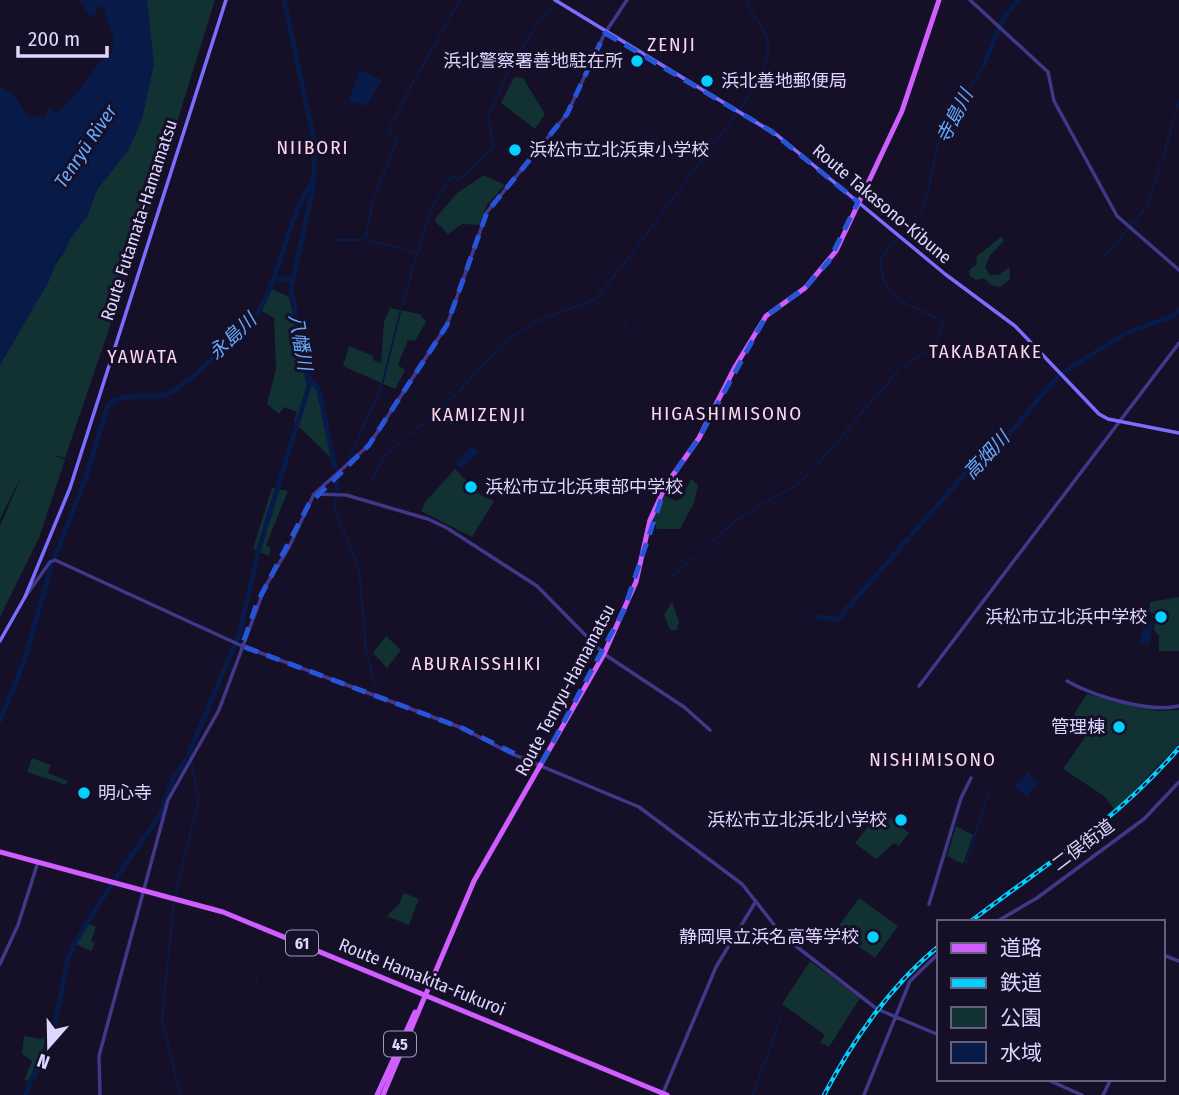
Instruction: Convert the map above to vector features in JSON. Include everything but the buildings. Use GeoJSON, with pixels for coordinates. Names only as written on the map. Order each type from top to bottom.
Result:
{"type":"FeatureCollection","features":[{"type":"Feature","properties":{"kind":"main road","name":"Route Futamata-Hamamatsu"},"geometry":{"type":"LineString","coordinates":[[0,641],[25,597],[74,478],[226,0]]}},
{"type":"Feature","properties":{"kind":"main road","name":"Route Takasono-Kibune"},"geometry":{"type":"LineString","coordinates":[[555,0],[605,33],[771,131],[945,274],[1015,326],[1099,414],[1179,433]]}},
{"type":"Feature","properties":{"kind":"main road","name":"Route Tenryu-Hamamatsu"},"geometry":{"type":"LineString","coordinates":[[383,1095],[474,881],[604,654],[636,582],[650,520],[666,485],[695,445],[735,367],[766,316],[805,288],[829,261],[844,237],[902,111],[939,0]]}},
{"type":"Feature","properties":{"kind":"main road","name":"Route Hamakita-Fukuroi"},"geometry":{"type":"LineString","coordinates":[[0,852],[223,912],[665,1094]]}},
{"type":"Feature","properties":{"kind":"main road","name":"Route Tenryu-Hamamatsu"},"geometry":{"type":"LineString","coordinates":[[377,1095],[425,994]]}},
{"type":"Feature","properties":{"kind":"street"},"geometry":{"type":"LineString","coordinates":[[100,1095],[99,1056],[168,800],[179,776],[191,761],[219,710],[241,645],[265,587],[289,547],[314,494],[369,445],[447,325],[487,212],[567,114],[605,33],[627,0]]}},
{"type":"Feature","properties":{"kind":"street"},"geometry":{"type":"LineString","coordinates":[[970,0],[1048,72],[1054,101],[1114,212],[1179,270]]}},
{"type":"Feature","properties":{"kind":"street"},"geometry":{"type":"LineString","coordinates":[[919,686],[1179,343]]}},
{"type":"Feature","properties":{"kind":"street"},"geometry":{"type":"LineString","coordinates":[[314,494],[336,495],[414,514],[447,528],[537,586],[604,654],[684,707],[710,730]]}},
{"type":"Feature","properties":{"kind":"street"},"geometry":{"type":"LineString","coordinates":[[25,597],[50,562],[55,560],[241,645],[461,728],[653,815],[742,884],[774,926],[790,942],[878,1010],[937,1034]]}},
{"type":"Feature","properties":{"kind":"street"},"geometry":{"type":"LineString","coordinates":[[1067,681],[1088,691],[1155,708],[1179,706]]}},
{"type":"Feature","properties":{"kind":"street"},"geometry":{"type":"LineString","coordinates":[[929,904],[961,798],[971,778]]}},
{"type":"Feature","properties":{"kind":"street","name":"二俣街道"},"geometry":{"type":"LineString","coordinates":[[999,920],[1037,898],[1144,819],[1179,782]]}},
{"type":"Feature","properties":{"kind":"street"},"geometry":{"type":"LineString","coordinates":[[0,964],[18,925],[38,862]]}},
{"type":"Feature","properties":{"kind":"street"},"geometry":{"type":"LineString","coordinates":[[665,1094],[716,967],[756,901]]}},
{"type":"Feature","properties":{"kind":"street"},"geometry":{"type":"LineString","coordinates":[[864,1095],[910,981],[937,955]]}},
{"type":"Feature","properties":{"kind":"street"},"geometry":{"type":"LineString","coordinates":[[1050,1081],[1082,1095]]}},
{"type":"Feature","properties":{"kind":"highlighted area"},"geometry":{"type":"Polygon","coordinates":[[[605,33],[771,131],[858,202],[829,261],[805,288],[766,316],[699,438],[666,485],[624,610],[540,766],[462,728],[242,646],[257,603],[309,504],[369,445],[447,325],[487,212],[567,114],[605,33]]]}},
{"type":"Feature","properties":{"kind":"green space"},"geometry":{"type":"Polygon","coordinates":[[[146,0],[215,0],[149,212],[65,458],[53,455],[65,460],[39,538],[0,617],[0,526],[22,475],[0,519],[0,365],[97,190],[142,119],[146,0]]]}},
{"type":"Feature","properties":{"kind":"green space"},"geometry":{"type":"Polygon","coordinates":[[[514,77],[523,78],[545,114],[535,129],[501,103],[514,77]]]}},
{"type":"Feature","properties":{"kind":"green space"},"geometry":{"type":"Polygon","coordinates":[[[484,175],[505,185],[487,205],[479,225],[462,224],[448,234],[434,220],[457,193],[484,175]]]}},
{"type":"Feature","properties":{"kind":"green space"},"geometry":{"type":"Polygon","coordinates":[[[1002,236],[1004,241],[991,254],[985,267],[990,275],[998,275],[1010,267],[1010,279],[1000,287],[991,285],[984,278],[976,280],[970,276],[969,270],[977,264],[976,257],[1002,236]]]}},
{"type":"Feature","properties":{"kind":"green space"},"geometry":{"type":"Polygon","coordinates":[[[272,289],[289,297],[304,364],[318,389],[332,459],[294,422],[297,412],[284,407],[279,414],[267,404],[276,369],[274,318],[260,310],[272,289]]]}},
{"type":"Feature","properties":{"kind":"green space"},"geometry":{"type":"Polygon","coordinates":[[[390,308],[420,314],[426,322],[415,341],[408,340],[398,365],[405,370],[395,389],[343,366],[349,346],[374,356],[373,360],[381,363],[384,322],[390,308]]]}},
{"type":"Feature","properties":{"kind":"green space"},"geometry":{"type":"Polygon","coordinates":[[[455,469],[482,496],[494,501],[472,537],[421,511],[425,502],[455,469]]]}},
{"type":"Feature","properties":{"kind":"green space"},"geometry":{"type":"Polygon","coordinates":[[[691,479],[698,485],[694,503],[680,529],[657,529],[653,517],[665,495],[675,501],[681,499],[691,479]]]}},
{"type":"Feature","properties":{"kind":"green space"},"geometry":{"type":"Polygon","coordinates":[[[272,488],[288,491],[266,545],[271,548],[269,556],[253,549],[272,488]]]}},
{"type":"Feature","properties":{"kind":"green space"},"geometry":{"type":"Polygon","coordinates":[[[1179,597],[1179,651],[1159,651],[1159,636],[1154,630],[1156,614],[1149,612],[1150,602],[1179,597]]]}},
{"type":"Feature","properties":{"kind":"green space"},"geometry":{"type":"Polygon","coordinates":[[[672,602],[679,622],[677,630],[670,630],[664,615],[672,602]]]}},
{"type":"Feature","properties":{"kind":"green space"},"geometry":{"type":"Polygon","coordinates":[[[386,636],[401,650],[387,668],[373,653],[386,636]]]}},
{"type":"Feature","properties":{"kind":"green space"},"geometry":{"type":"Polygon","coordinates":[[[1087,694],[1157,711],[1179,710],[1179,744],[1115,810],[1104,796],[1063,769],[1088,733],[1074,714],[1087,694]]]}},
{"type":"Feature","properties":{"kind":"green space"},"geometry":{"type":"Polygon","coordinates":[[[32,758],[51,765],[48,773],[68,781],[66,785],[27,772],[32,758]]]}},
{"type":"Feature","properties":{"kind":"green space"},"geometry":{"type":"Polygon","coordinates":[[[881,811],[909,833],[899,846],[894,843],[876,859],[855,843],[881,811]]]}},
{"type":"Feature","properties":{"kind":"green space"},"geometry":{"type":"Polygon","coordinates":[[[956,826],[973,835],[963,864],[947,856],[956,826]]]}},
{"type":"Feature","properties":{"kind":"green space"},"geometry":{"type":"Polygon","coordinates":[[[404,893],[419,899],[409,925],[387,916],[399,904],[404,893]]]}},
{"type":"Feature","properties":{"kind":"green space"},"geometry":{"type":"Polygon","coordinates":[[[859,898],[898,926],[875,958],[836,930],[859,898]]]}},
{"type":"Feature","properties":{"kind":"green space"},"geometry":{"type":"Polygon","coordinates":[[[88,923],[96,927],[91,941],[95,943],[91,951],[76,944],[88,923]]]}},
{"type":"Feature","properties":{"kind":"green space"},"geometry":{"type":"Polygon","coordinates":[[[810,961],[860,998],[829,1047],[820,1042],[825,1035],[782,1004],[810,961]]]}},
{"type":"Feature","properties":{"kind":"green space"},"geometry":{"type":"Polygon","coordinates":[[[48,1029],[57,1034],[34,1081],[24,1080],[32,1061],[22,1054],[24,1036],[42,1039],[48,1029]]]}},
{"type":"Feature","properties":{"kind":"water","name":"Tenryū River"},"geometry":{"type":"Polygon","coordinates":[[[75,0],[147,0],[154,64],[142,119],[129,149],[97,190],[87,217],[70,239],[62,258],[61,250],[48,283],[0,365],[0,87],[13,93],[27,115],[44,118],[48,107],[56,112],[70,101],[97,66],[113,52],[113,36],[103,8],[98,6],[94,18],[94,14],[89,18],[88,11],[83,9],[85,4],[75,0]]]}},
{"type":"Feature","properties":{"kind":"water"},"geometry":{"type":"Polygon","coordinates":[[[360,70],[382,80],[367,106],[348,101],[360,70]]]}},
{"type":"Feature","properties":{"kind":"water"},"geometry":{"type":"Polygon","coordinates":[[[472,446],[479,452],[462,469],[456,463],[472,446]]]}},
{"type":"Feature","properties":{"kind":"water"},"geometry":{"type":"Polygon","coordinates":[[[1143,621],[1153,622],[1150,645],[1140,644],[1143,621]]]}},
{"type":"Feature","properties":{"kind":"water"},"geometry":{"type":"Polygon","coordinates":[[[1028,772],[1039,783],[1027,797],[1014,787],[1028,772]]]}},
{"type":"Feature","properties":{"kind":"waterway","name":"八幡川"},"geometry":{"type":"LineString","coordinates":[[189,753],[239,635],[260,545],[309,386],[291,289],[313,188],[315,145],[284,0]]}},
{"type":"Feature","properties":{"kind":"waterway"},"geometry":{"type":"LineString","coordinates":[[442,31],[460,0]]}},
{"type":"Feature","properties":{"kind":"waterway"},"geometry":{"type":"LineString","coordinates":[[740,109],[760,76],[768,48],[765,34],[746,0]]}},
{"type":"Feature","properties":{"kind":"waterway","name":"寺島川"},"geometry":{"type":"LineString","coordinates":[[984,65],[1003,19],[1018,0]]}},
{"type":"Feature","properties":{"kind":"waterway"},"geometry":{"type":"LineString","coordinates":[[540,21],[554,3]]}},
{"type":"Feature","properties":{"kind":"waterway"},"geometry":{"type":"LineString","coordinates":[[489,113],[513,63],[538,23]]}},
{"type":"Feature","properties":{"kind":"waterway"},"geometry":{"type":"LineString","coordinates":[[413,82],[441,34]]}},
{"type":"Feature","properties":{"kind":"waterway","name":"寺島川"},"geometry":{"type":"LineString","coordinates":[[902,236],[924,207],[939,141],[984,65]]}},
{"type":"Feature","properties":{"kind":"waterway"},"geometry":{"type":"LineString","coordinates":[[389,129],[412,84]]}},
{"type":"Feature","properties":{"kind":"waterway"},"geometry":{"type":"LineString","coordinates":[[1174,117],[1179,101]]}},
{"type":"Feature","properties":{"kind":"waterway"},"geometry":{"type":"LineString","coordinates":[[642,240],[737,113]]}},
{"type":"Feature","properties":{"kind":"waterway"},"geometry":{"type":"LineString","coordinates":[[402,305],[431,208],[452,176],[459,180],[493,148],[489,117]]}},
{"type":"Feature","properties":{"kind":"waterway"},"geometry":{"type":"LineString","coordinates":[[1162,160],[1174,120]]}},
{"type":"Feature","properties":{"kind":"waterway"},"geometry":{"type":"LineString","coordinates":[[375,194],[398,138],[388,132]]}},
{"type":"Feature","properties":{"kind":"waterway"},"geometry":{"type":"LineString","coordinates":[[1152,190],[1160,164]]}},
{"type":"Feature","properties":{"kind":"waterway","name":"永島川"},"geometry":{"type":"LineString","coordinates":[[55,557],[86,477],[108,405],[123,398],[158,396],[175,390],[245,327],[260,309],[268,293],[297,212],[313,180]]}},
{"type":"Feature","properties":{"kind":"waterway"},"geometry":{"type":"LineString","coordinates":[[1103,258],[1146,208],[1151,193]]}},
{"type":"Feature","properties":{"kind":"waterway"},"geometry":{"type":"LineString","coordinates":[[332,240],[365,240],[374,197]]}},
{"type":"Feature","properties":{"kind":"waterway","name":"寺島川"},"geometry":{"type":"LineString","coordinates":[[898,238],[881,258],[886,285],[900,300],[943,323],[936,346],[900,368]]}},
{"type":"Feature","properties":{"kind":"waterway"},"geometry":{"type":"LineString","coordinates":[[370,241],[401,248]]}},
{"type":"Feature","properties":{"kind":"waterway"},"geometry":{"type":"LineString","coordinates":[[620,269],[640,243]]}},
{"type":"Feature","properties":{"kind":"waterway"},"geometry":{"type":"LineString","coordinates":[[405,248],[416,253]]}},
{"type":"Feature","properties":{"kind":"waterway"},"geometry":{"type":"LineString","coordinates":[[502,344],[534,322],[594,300],[618,272]]}},
{"type":"Feature","properties":{"kind":"waterway"},"geometry":{"type":"LineString","coordinates":[[271,281],[279,278],[292,281]]}},
{"type":"Feature","properties":{"kind":"waterway"},"geometry":{"type":"LineString","coordinates":[[349,459],[382,385],[401,309]]}},
{"type":"Feature","properties":{"kind":"waterway","name":"高畑川"},"geometry":{"type":"LineString","coordinates":[[1174,315],[1179,310]]}},
{"type":"Feature","properties":{"kind":"waterway","name":"高畑川"},"geometry":{"type":"LineString","coordinates":[[1064,372],[1126,333],[1170,317]]}},
{"type":"Feature","properties":{"kind":"waterway"},"geometry":{"type":"LineString","coordinates":[[622,330],[627,322]]}},
{"type":"Feature","properties":{"kind":"waterway"},"geometry":{"type":"LineString","coordinates":[[485,363],[500,347]]}},
{"type":"Feature","properties":{"kind":"waterway"},"geometry":{"type":"LineString","coordinates":[[457,394],[484,364]]}},
{"type":"Feature","properties":{"kind":"waterway","name":"寺島川"},"geometry":{"type":"LineString","coordinates":[[874,399],[898,371]]}},
{"type":"Feature","properties":{"kind":"waterway","name":"高畑川"},"geometry":{"type":"LineString","coordinates":[[912,534],[964,475],[1004,440],[1059,375]]}},
{"type":"Feature","properties":{"kind":"waterway"},"geometry":{"type":"LineString","coordinates":[[308,377],[319,390],[335,468]]}},
{"type":"Feature","properties":{"kind":"waterway"},"geometry":{"type":"LineString","coordinates":[[372,480],[385,456],[455,395]]}},
{"type":"Feature","properties":{"kind":"waterway","name":"寺島川"},"geometry":{"type":"LineString","coordinates":[[817,465],[872,401]]}},
{"type":"Feature","properties":{"kind":"waterway","name":"寺島川"},"geometry":{"type":"LineString","coordinates":[[763,504],[798,484],[815,468]]}},
{"type":"Feature","properties":{"kind":"waterway"},"geometry":{"type":"LineString","coordinates":[[336,476],[337,490]]}},
{"type":"Feature","properties":{"kind":"waterway"},"geometry":{"type":"LineString","coordinates":[[337,490],[334,507],[359,569],[366,651],[375,684]]}},
{"type":"Feature","properties":{"kind":"waterway","name":"寺島川"},"geometry":{"type":"LineString","coordinates":[[673,576],[734,522],[761,505]]}},
{"type":"Feature","properties":{"kind":"waterway","name":"高畑川"},"geometry":{"type":"LineString","coordinates":[[838,619],[908,539]]}},
{"type":"Feature","properties":{"kind":"waterway","name":"永島川"},"geometry":{"type":"LineString","coordinates":[[0,721],[24,662],[52,563]]}},
{"type":"Feature","properties":{"kind":"waterway","name":"高畑川"},"geometry":{"type":"LineString","coordinates":[[817,617],[834,619]]}},
{"type":"Feature","properties":{"kind":"waterway"},"geometry":{"type":"LineString","coordinates":[[367,701],[370,696]]}},
{"type":"Feature","properties":{"kind":"waterway"},"geometry":{"type":"LineString","coordinates":[[175,896],[199,798],[189,753],[184,762]]}},
{"type":"Feature","properties":{"kind":"waterway"},"geometry":{"type":"LineString","coordinates":[[177,773],[184,762]]}},
{"type":"Feature","properties":{"kind":"waterway"},"geometry":{"type":"LineString","coordinates":[[116,878],[160,815],[174,776]]}},
{"type":"Feature","properties":{"kind":"waterway"},"geometry":{"type":"LineString","coordinates":[[965,866],[989,791]]}},
{"type":"Feature","properties":{"kind":"waterway"},"geometry":{"type":"LineString","coordinates":[[25,1095],[54,1029],[68,959],[74,944],[111,885]]}},
{"type":"Feature","properties":{"kind":"waterway"},"geometry":{"type":"LineString","coordinates":[[174,901],[162,1018],[180,1095]]}},
{"type":"Feature","properties":{"kind":"waterway"},"geometry":{"type":"LineString","coordinates":[[256,972],[257,981]]}},
{"type":"Feature","properties":{"kind":"waterway"},"geometry":{"type":"LineString","coordinates":[[753,1095],[780,1019]]}},
{"type":"Feature","properties":{"kind":"railway"},"geometry":{"type":"LineString","coordinates":[[973,920],[1105,820],[1155,775],[1179,748]]}},
{"type":"Feature","properties":{"kind":"railway"},"geometry":{"type":"LineString","coordinates":[[824,1095],[847,1054],[874,1015],[905,978],[937,948]]}},
{"type":"Feature","properties":{"kind":"place","name":"浜北警察署善地駐在所"},"geometry":{"type":"Point","coordinates":[637,61]}},
{"type":"Feature","properties":{"kind":"place","name":"浜北善地郵便局"},"geometry":{"type":"Point","coordinates":[707,81]}},
{"type":"Feature","properties":{"kind":"place","name":"浜松市立北浜東小学校"},"geometry":{"type":"Point","coordinates":[515,150]}},
{"type":"Feature","properties":{"kind":"place","name":"浜松市立北浜東部中学校"},"geometry":{"type":"Point","coordinates":[471,487]}},
{"type":"Feature","properties":{"kind":"place","name":"浜松市立北浜中学校"},"geometry":{"type":"Point","coordinates":[1161,617]}},
{"type":"Feature","properties":{"kind":"place","name":"管理棟"},"geometry":{"type":"Point","coordinates":[1119,727]}},
{"type":"Feature","properties":{"kind":"place","name":"明心寺"},"geometry":{"type":"Point","coordinates":[84,793]}},
{"type":"Feature","properties":{"kind":"place","name":"浜松市立北浜北小学校"},"geometry":{"type":"Point","coordinates":[901,820]}},
{"type":"Feature","properties":{"kind":"place","name":"静岡県立浜名高等学校"},"geometry":{"type":"Point","coordinates":[873,937]}},
{"type":"Feature","properties":{"kind":"district","name":"ZENJI"},"geometry":{"type":"Point","coordinates":[672,44]}},
{"type":"Feature","properties":{"kind":"district","name":"NIIBORI"},"geometry":{"type":"Point","coordinates":[313,147]}},
{"type":"Feature","properties":{"kind":"district","name":"TAKABATAKE"},"geometry":{"type":"Point","coordinates":[986,351]}},
{"type":"Feature","properties":{"kind":"district","name":"YAWATA"},"geometry":{"type":"Point","coordinates":[143,356]}},
{"type":"Feature","properties":{"kind":"district","name":"HIGASHIMISONO"},"geometry":{"type":"Point","coordinates":[727,413]}},
{"type":"Feature","properties":{"kind":"district","name":"KAMIZENJI"},"geometry":{"type":"Point","coordinates":[479,414]}},
{"type":"Feature","properties":{"kind":"district","name":"ABURAISSHIKI"},"geometry":{"type":"Point","coordinates":[477,663]}},
{"type":"Feature","properties":{"kind":"district","name":"NISHIMISONO"},"geometry":{"type":"Point","coordinates":[933,759]}}]}
